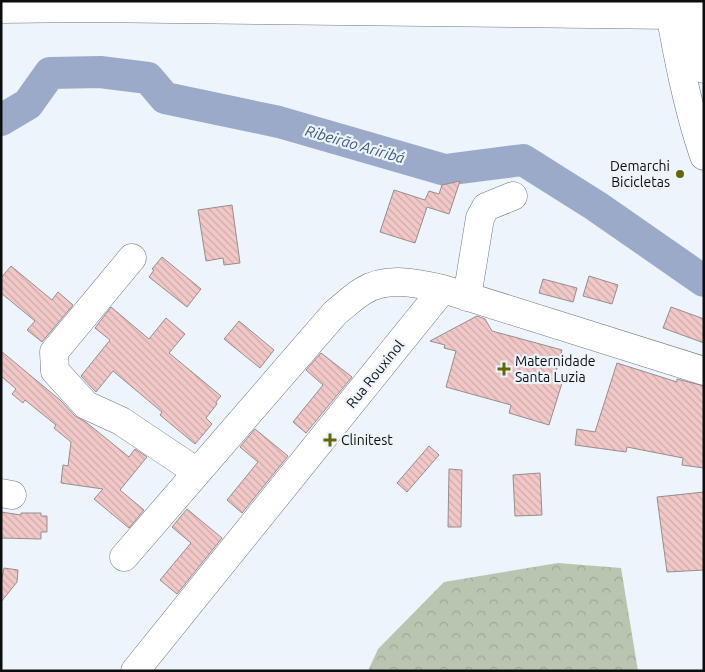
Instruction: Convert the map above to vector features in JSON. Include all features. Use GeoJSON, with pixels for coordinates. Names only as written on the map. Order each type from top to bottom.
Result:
{"type":"FeatureCollection","features":[{"type":"Feature","properties":{"kind":"street"},"geometry":{"type":"LineString","coordinates":[[1,9],[677,6]]}},
{"type":"Feature","properties":{"kind":"street"},"geometry":{"type":"LineString","coordinates":[[677,6],[698,45],[704,69]]}},
{"type":"Feature","properties":{"kind":"street"},"geometry":{"type":"LineString","coordinates":[[677,6],[676,48],[690,108],[704,156]]}},
{"type":"Feature","properties":{"kind":"street"},"geometry":{"type":"LineString","coordinates":[[455,293],[480,218],[486,207],[513,196]]}},
{"type":"Feature","properties":{"kind":"street"},"geometry":{"type":"LineString","coordinates":[[132,258],[54,352],[55,371],[86,405],[121,421],[197,472]]}},
{"type":"Feature","properties":{"kind":"street"},"geometry":{"type":"LineString","coordinates":[[124,556],[335,313],[363,291],[375,285],[407,282],[424,284],[704,371]]}},
{"type":"Feature","properties":{"kind":"street","name":"Rua Rouxinol"},"geometry":{"type":"LineString","coordinates":[[135,671],[455,293]]}},
{"type":"Feature","properties":{"kind":"green space"},"geometry":{"type":"Polygon","coordinates":[[[558,563],[621,568],[638,671],[368,671],[378,649],[444,582],[558,563]]]}},
{"type":"Feature","properties":{"kind":"building"},"geometry":{"type":"Polygon","coordinates":[[[460,181],[449,214],[427,207],[415,243],[380,232],[394,190],[425,200],[429,191],[439,194],[442,185],[460,181]]]}},
{"type":"Feature","properties":{"kind":"building"},"geometry":{"type":"Polygon","coordinates":[[[232,205],[240,263],[224,265],[223,258],[206,261],[198,210],[232,205]]]}},
{"type":"Feature","properties":{"kind":"building"},"geometry":{"type":"Polygon","coordinates":[[[162,257],[201,289],[187,307],[149,277],[154,270],[152,269],[162,257]]]}},
{"type":"Feature","properties":{"kind":"building"},"geometry":{"type":"Polygon","coordinates":[[[11,266],[52,300],[58,292],[73,305],[42,342],[27,330],[35,321],[1,293],[1,278],[11,266]]]}},
{"type":"Feature","properties":{"kind":"building"},"geometry":{"type":"Polygon","coordinates":[[[589,276],[618,285],[612,304],[583,296],[589,276]]]}},
{"type":"Feature","properties":{"kind":"building"},"geometry":{"type":"Polygon","coordinates":[[[543,279],[577,288],[573,302],[539,293],[543,279]]]}},
{"type":"Feature","properties":{"kind":"building"},"geometry":{"type":"Polygon","coordinates":[[[111,307],[149,339],[166,318],[185,334],[169,353],[221,396],[206,418],[212,424],[195,444],[160,415],[162,412],[113,371],[96,392],[81,376],[110,340],[95,328],[111,307]]]}},
{"type":"Feature","properties":{"kind":"building"},"geometry":{"type":"Polygon","coordinates":[[[671,307],[704,319],[704,343],[663,328],[671,307]]]}},
{"type":"Feature","properties":{"kind":"building","name":"Maternidade Santa Luzia"},"geometry":{"type":"Polygon","coordinates":[[[477,316],[485,319],[492,331],[562,350],[553,383],[562,383],[549,425],[509,413],[511,405],[446,387],[456,351],[444,348],[445,345],[430,341],[477,316]]]}},
{"type":"Feature","properties":{"kind":"building"},"geometry":{"type":"Polygon","coordinates":[[[239,321],[274,350],[260,368],[224,339],[239,321]]]}},
{"type":"Feature","properties":{"kind":"building"},"geometry":{"type":"Polygon","coordinates":[[[1,351],[60,400],[75,416],[87,423],[129,457],[135,449],[147,457],[120,490],[144,510],[129,528],[94,499],[103,489],[61,483],[63,465],[68,466],[71,442],[54,428],[56,425],[25,400],[23,403],[12,394],[16,389],[1,376],[1,351]]]}},
{"type":"Feature","properties":{"kind":"building"},"geometry":{"type":"Polygon","coordinates":[[[321,353],[352,377],[306,433],[293,422],[323,385],[306,370],[321,353]]]}},
{"type":"Feature","properties":{"kind":"building"},"geometry":{"type":"Polygon","coordinates":[[[617,363],[677,382],[677,379],[704,386],[704,468],[682,465],[683,458],[627,447],[626,452],[575,445],[577,429],[595,432],[617,363]]]}},
{"type":"Feature","properties":{"kind":"building"},"geometry":{"type":"Polygon","coordinates":[[[255,429],[288,456],[242,513],[227,500],[258,462],[240,447],[255,429]]]}},
{"type":"Feature","properties":{"kind":"building"},"geometry":{"type":"Polygon","coordinates":[[[429,446],[439,455],[407,492],[397,483],[429,446]]]}},
{"type":"Feature","properties":{"kind":"building"},"geometry":{"type":"Polygon","coordinates":[[[449,469],[462,470],[461,527],[448,527],[449,469]]]}},
{"type":"Feature","properties":{"kind":"building"},"geometry":{"type":"Polygon","coordinates":[[[540,473],[542,515],[515,516],[513,475],[540,473]]]}},
{"type":"Feature","properties":{"kind":"building"},"geometry":{"type":"Polygon","coordinates":[[[704,492],[704,570],[667,572],[657,497],[704,492]]]}},
{"type":"Feature","properties":{"kind":"building"},"geometry":{"type":"Polygon","coordinates":[[[187,509],[222,538],[177,594],[160,580],[191,543],[172,527],[187,509]]]}},
{"type":"Feature","properties":{"kind":"building"},"geometry":{"type":"Polygon","coordinates":[[[1,512],[21,515],[21,513],[41,513],[41,516],[47,516],[47,532],[41,532],[41,539],[1,538],[1,512]]]}},
{"type":"Feature","properties":{"kind":"building"},"geometry":{"type":"Polygon","coordinates":[[[4,568],[18,570],[17,582],[1,602],[1,582],[4,568]]]}},
{"type":"Feature","properties":{"kind":"waterway","name":"Ribeirão Ariribá"},"geometry":{"type":"LineString","coordinates":[[1,120],[28,104],[50,73],[100,72],[148,78],[165,98],[279,122],[445,170],[523,160],[596,206],[704,281]]}},
{"type":"Feature","properties":{"kind":"place","name":"Demarchi Bicicletas"},"geometry":{"type":"Point","coordinates":[680,174]}},
{"type":"Feature","properties":{"kind":"place","name":"Maternidade Santa Luzia"},"geometry":{"type":"Point","coordinates":[504,369]}},
{"type":"Feature","properties":{"kind":"place","name":"Clinitest"},"geometry":{"type":"Point","coordinates":[330,440]}}]}
